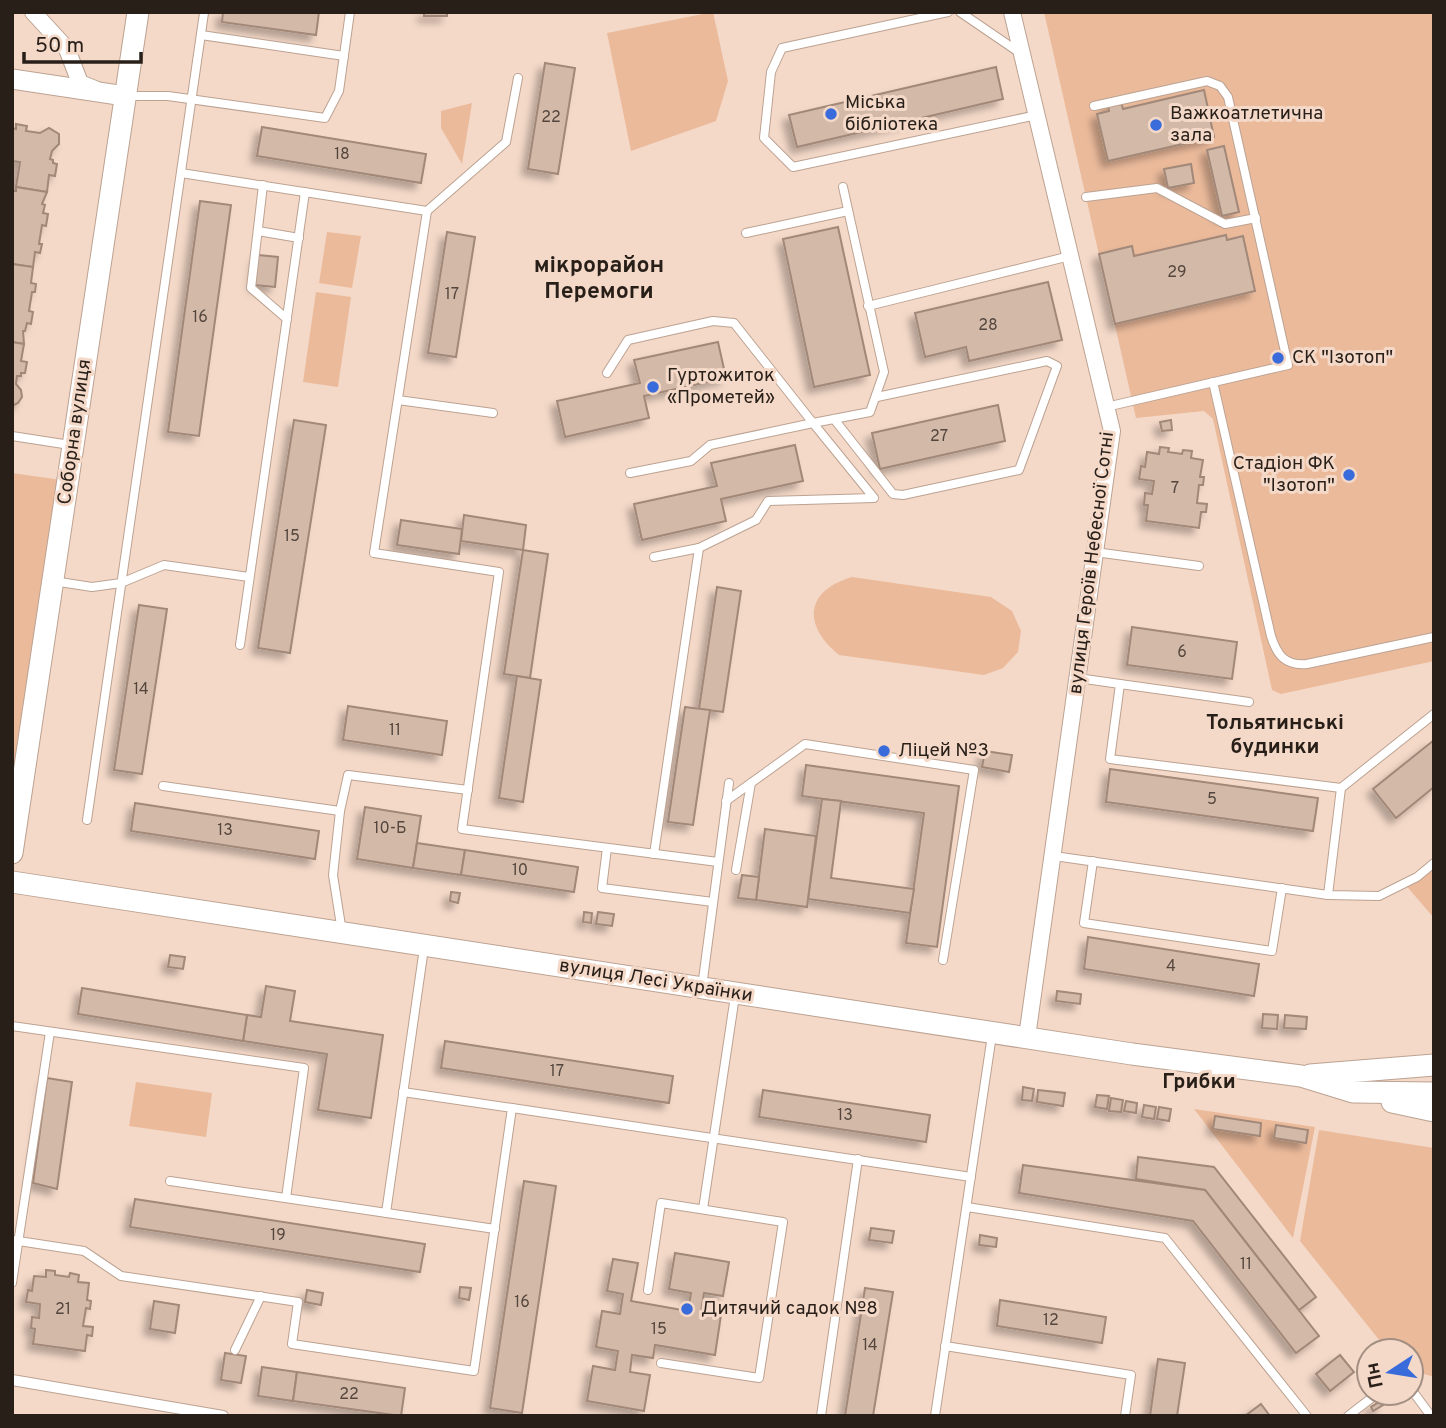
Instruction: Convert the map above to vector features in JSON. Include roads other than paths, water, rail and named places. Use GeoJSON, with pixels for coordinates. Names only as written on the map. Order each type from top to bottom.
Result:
{"type":"FeatureCollection","features":[{"type":"Feature","properties":{"kind":"main road","name":"Соборна вулиця"},"geometry":{"type":"LineString","coordinates":[[12,852],[138,12]]}},
{"type":"Feature","properties":{"kind":"main road","name":"вулиця Лесі Українки"},"geometry":{"type":"LineString","coordinates":[[12,882],[993,1032],[1301,1076]]}},
{"type":"Feature","properties":{"kind":"main road"},"geometry":{"type":"LineString","coordinates":[[1301,1076],[1434,1065]]}},
{"type":"Feature","properties":{"kind":"main road"},"geometry":{"type":"LineString","coordinates":[[1301,1076],[1353,1092],[1434,1111]]}},
{"type":"Feature","properties":{"kind":"main road"},"geometry":{"type":"LineString","coordinates":[[1353,1092],[1434,1093]]}},
{"type":"Feature","properties":{"kind":"street"},"geometry":{"type":"LineString","coordinates":[[33,12],[67,49],[80,83],[100,92]]}},
{"type":"Feature","properties":{"kind":"street","name":"вулиця Героїв Небесної Сотні"},"geometry":{"type":"LineString","coordinates":[[1012,12],[1112,431],[1027,1037]]}},
{"type":"Feature","properties":{"kind":"street"},"geometry":{"type":"LineString","coordinates":[[12,79],[125,96]]}},
{"type":"Feature","properties":{"kind":"street"},"geometry":{"type":"LineString","coordinates":[[12,1380],[223,1416]]}},
{"type":"Feature","properties":{"kind":"lane"},"geometry":{"type":"LineString","coordinates":[[125,96],[168,96],[325,118],[339,91],[350,12]]}},
{"type":"Feature","properties":{"kind":"lane"},"geometry":{"type":"LineString","coordinates":[[948,12],[782,48],[771,72],[764,138],[793,167],[1037,115]]}},
{"type":"Feature","properties":{"kind":"lane"},"geometry":{"type":"LineString","coordinates":[[960,12],[1022,54]]}},
{"type":"Feature","properties":{"kind":"lane"},"geometry":{"type":"LineString","coordinates":[[87,820],[204,13]]}},
{"type":"Feature","properties":{"kind":"lane"},"geometry":{"type":"LineString","coordinates":[[201,35],[344,56]]}},
{"type":"Feature","properties":{"kind":"lane"},"geometry":{"type":"LineString","coordinates":[[518,78],[506,142],[427,211],[374,553],[499,572],[462,829],[718,862]]}},
{"type":"Feature","properties":{"kind":"lane"},"geometry":{"type":"LineString","coordinates":[[1094,106],[1208,80],[1220,86],[1228,97],[1288,365],[1106,407]]}},
{"type":"Feature","properties":{"kind":"lane"},"geometry":{"type":"LineString","coordinates":[[181,173],[427,211]]}},
{"type":"Feature","properties":{"kind":"lane"},"geometry":{"type":"LineString","coordinates":[[263,185],[251,288],[287,319]]}},
{"type":"Feature","properties":{"kind":"lane"},"geometry":{"type":"LineString","coordinates":[[630,473],[691,461],[710,445],[870,412],[884,372],[843,187]]}},
{"type":"Feature","properties":{"kind":"lane"},"geometry":{"type":"LineString","coordinates":[[1087,197],[1157,188],[1225,224],[1255,218]]}},
{"type":"Feature","properties":{"kind":"lane"},"geometry":{"type":"LineString","coordinates":[[240,645],[305,192]]}},
{"type":"Feature","properties":{"kind":"lane"},"geometry":{"type":"LineString","coordinates":[[746,233],[848,211]]}},
{"type":"Feature","properties":{"kind":"lane"},"geometry":{"type":"LineString","coordinates":[[258,231],[299,238]]}},
{"type":"Feature","properties":{"kind":"lane"},"geometry":{"type":"LineString","coordinates":[[869,306],[1070,256]]}},
{"type":"Feature","properties":{"kind":"lane"},"geometry":{"type":"LineString","coordinates":[[607,373],[628,340],[713,321],[734,323],[874,498],[768,501],[756,520],[699,548],[654,557]]}},
{"type":"Feature","properties":{"kind":"lane"},"geometry":{"type":"LineString","coordinates":[[834,419],[893,494],[903,495],[1019,470],[1057,366],[1047,361],[877,397]]}},
{"type":"Feature","properties":{"kind":"lane"},"geometry":{"type":"LineString","coordinates":[[1213,382],[1271,636],[1275,649],[1283,660],[1295,665],[1307,664],[1434,637]]}},
{"type":"Feature","properties":{"kind":"lane"},"geometry":{"type":"LineString","coordinates":[[397,400],[494,413]]}},
{"type":"Feature","properties":{"kind":"lane"},"geometry":{"type":"LineString","coordinates":[[12,436],[73,445]]}},
{"type":"Feature","properties":{"kind":"lane"},"geometry":{"type":"LineString","coordinates":[[654,854],[699,548]]}},
{"type":"Feature","properties":{"kind":"lane"},"geometry":{"type":"LineString","coordinates":[[1096,552],[1199,566]]}},
{"type":"Feature","properties":{"kind":"lane"},"geometry":{"type":"LineString","coordinates":[[53,581],[92,587],[121,583],[164,565],[249,577]]}},
{"type":"Feature","properties":{"kind":"lane"},"geometry":{"type":"LineString","coordinates":[[1078,678],[1250,702]]}},
{"type":"Feature","properties":{"kind":"lane"},"geometry":{"type":"LineString","coordinates":[[1120,684],[1110,759],[1341,788]]}},
{"type":"Feature","properties":{"kind":"lane"},"geometry":{"type":"LineString","coordinates":[[1328,895],[1341,788],[1434,714]]}},
{"type":"Feature","properties":{"kind":"lane"},"geometry":{"type":"LineString","coordinates":[[726,801],[805,744],[974,770],[943,960]]}},
{"type":"Feature","properties":{"kind":"lane"},"geometry":{"type":"LineString","coordinates":[[342,933],[333,875],[340,811],[348,775],[468,790]]}},
{"type":"Feature","properties":{"kind":"lane"},"geometry":{"type":"LineString","coordinates":[[702,987],[729,783]]}},
{"type":"Feature","properties":{"kind":"lane"},"geometry":{"type":"LineString","coordinates":[[736,870],[751,783]]}},
{"type":"Feature","properties":{"kind":"lane"},"geometry":{"type":"LineString","coordinates":[[163,786],[340,811]]}},
{"type":"Feature","properties":{"kind":"lane"},"geometry":{"type":"LineString","coordinates":[[607,848],[602,887],[713,902]]}},
{"type":"Feature","properties":{"kind":"lane"},"geometry":{"type":"LineString","coordinates":[[1054,856],[1328,895],[1379,896],[1417,877],[1434,863]]}},
{"type":"Feature","properties":{"kind":"lane"},"geometry":{"type":"LineString","coordinates":[[1093,861],[1084,923],[1272,951],[1282,888]]}},
{"type":"Feature","properties":{"kind":"lane"},"geometry":{"type":"LineString","coordinates":[[386,1213],[425,945]]}},
{"type":"Feature","properties":{"kind":"lane"},"geometry":{"type":"LineString","coordinates":[[703,1209],[736,993]]}},
{"type":"Feature","properties":{"kind":"lane"},"geometry":{"type":"LineString","coordinates":[[12,1026],[304,1068],[286,1198]]}},
{"type":"Feature","properties":{"kind":"lane"},"geometry":{"type":"LineString","coordinates":[[12,1283],[15,1240],[50,1032]]}},
{"type":"Feature","properties":{"kind":"lane"},"geometry":{"type":"LineString","coordinates":[[935,1416],[993,1032]]}},
{"type":"Feature","properties":{"kind":"lane"},"geometry":{"type":"LineString","coordinates":[[403,1092],[971,1177]]}},
{"type":"Feature","properties":{"kind":"lane"},"geometry":{"type":"LineString","coordinates":[[15,1240],[84,1251],[121,1276],[298,1302],[292,1344],[474,1371],[512,1108]]}},
{"type":"Feature","properties":{"kind":"lane"},"geometry":{"type":"LineString","coordinates":[[821,1416],[858,1159]]}},
{"type":"Feature","properties":{"kind":"lane"},"geometry":{"type":"LineString","coordinates":[[170,1181],[495,1229]]}},
{"type":"Feature","properties":{"kind":"lane"},"geometry":{"type":"LineString","coordinates":[[648,1290],[661,1203],[783,1222],[759,1378],[661,1363]]}},
{"type":"Feature","properties":{"kind":"lane"},"geometry":{"type":"LineString","coordinates":[[967,1208],[1165,1238],[1307,1416]]}},
{"type":"Feature","properties":{"kind":"lane"},"geometry":{"type":"LineString","coordinates":[[235,1350],[261,1297]]}},
{"type":"Feature","properties":{"kind":"lane"},"geometry":{"type":"LineString","coordinates":[[945,1346],[1131,1375],[1125,1416]]}},
{"type":"Feature","properties":{"kind":"place","name":"Міська бібліотека"},"geometry":{"type":"Point","coordinates":[831,114]}},
{"type":"Feature","properties":{"kind":"place","name":"Важкоатлетична зала"},"geometry":{"type":"Point","coordinates":[1156,125]}},
{"type":"Feature","properties":{"kind":"place","name":"СК \"Ізотоп\""},"geometry":{"type":"Point","coordinates":[1278,358]}},
{"type":"Feature","properties":{"kind":"place","name":"Гуртожиток «Прометей»"},"geometry":{"type":"Point","coordinates":[653,387]}},
{"type":"Feature","properties":{"kind":"place","name":"Стадіон ФК \"Ізотоп\""},"geometry":{"type":"Point","coordinates":[1349,475]}},
{"type":"Feature","properties":{"kind":"place","name":"Ліцей №3"},"geometry":{"type":"Point","coordinates":[884,751]}},
{"type":"Feature","properties":{"kind":"place","name":"Дитячий садок №8"},"geometry":{"type":"Point","coordinates":[687,1309]}},
{"type":"Feature","properties":{"kind":"district","name":"мікрорайон Перемоги"},"geometry":{"type":"Point","coordinates":[599,279]}},
{"type":"Feature","properties":{"kind":"district","name":"Тольятинські будинки"},"geometry":{"type":"Point","coordinates":[1275,735]}},
{"type":"Feature","properties":{"kind":"district","name":"Грибки"},"geometry":{"type":"Point","coordinates":[1199,1082]}}]}
